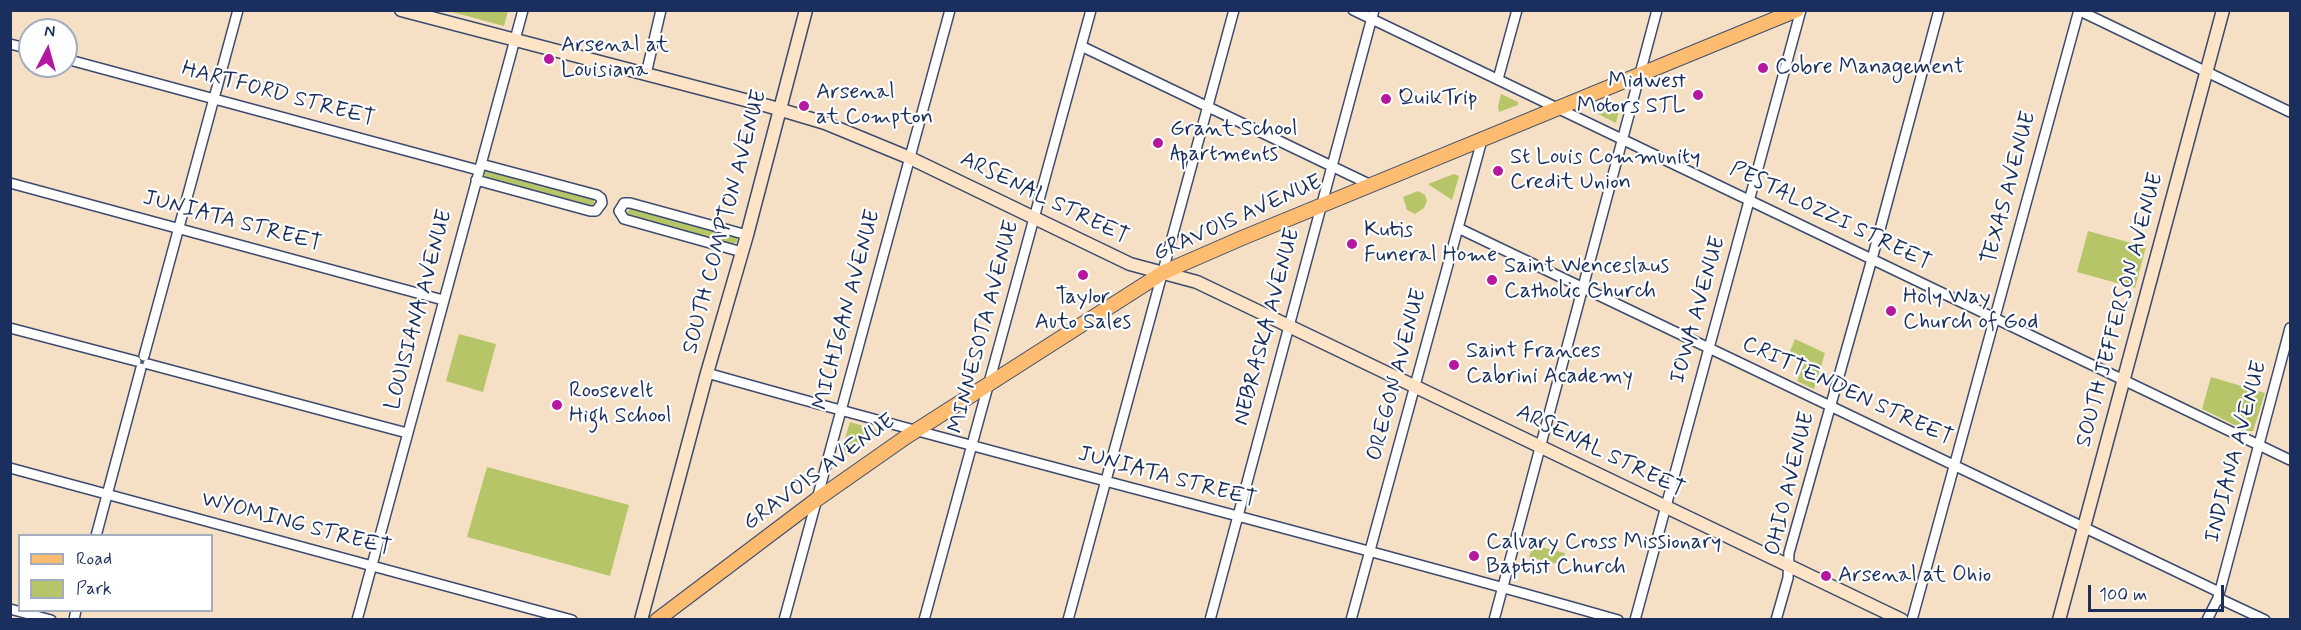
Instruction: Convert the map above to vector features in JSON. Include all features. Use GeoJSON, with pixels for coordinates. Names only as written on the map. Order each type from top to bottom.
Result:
{"type":"FeatureCollection","features":[{"type":"Feature","properties":{"kind":"main road","name":"ARSENAL STREET"},"geometry":{"type":"LineString","coordinates":[[401,10],[825,123],[910,158],[1130,264],[1192,280],[1902,620]]}},
{"type":"Feature","properties":{"kind":"main road","name":"SOUTH COMPTON AVENUE"},"geometry":{"type":"LineString","coordinates":[[641,620],[806,10]]}},
{"type":"Feature","properties":{"kind":"main road","name":"GRAVOIS AVENUE"},"geometry":{"type":"LineString","coordinates":[[657,620],[816,500],[917,430],[1164,272],[1797,10]]}},
{"type":"Feature","properties":{"kind":"main road","name":"SOUTH JEFFERSON AVENUE"},"geometry":{"type":"LineString","coordinates":[[2059,620],[2223,10]]}},
{"type":"Feature","properties":{"kind":"street"},"geometry":{"type":"LineString","coordinates":[[97,534],[238,10]]}},
{"type":"Feature","properties":{"kind":"street","name":"LOUISIANA AVENUE"},"geometry":{"type":"LineString","coordinates":[[357,620],[523,10]]}},
{"type":"Feature","properties":{"kind":"street"},"geometry":{"type":"LineString","coordinates":[[646,74],[661,10]]}},
{"type":"Feature","properties":{"kind":"street","name":"MICHIGAN AVENUE"},"geometry":{"type":"LineString","coordinates":[[784,620],[950,10]]}},
{"type":"Feature","properties":{"kind":"street","name":"MINNESOTA AVENUE"},"geometry":{"type":"LineString","coordinates":[[924,620],[1091,10]]}},
{"type":"Feature","properties":{"kind":"street"},"geometry":{"type":"LineString","coordinates":[[1068,620],[1234,10]]}},
{"type":"Feature","properties":{"kind":"street","name":"PESTALOZZI STREET"},"geometry":{"type":"LineString","coordinates":[[1353,10],[1373,15],[1498,80],[2290,460]]}},
{"type":"Feature","properties":{"kind":"street"},"geometry":{"type":"LineString","coordinates":[[1498,80],[1517,10]]}},
{"type":"Feature","properties":{"kind":"street"},"geometry":{"type":"LineString","coordinates":[[1494,620],[1658,10]]}},
{"type":"Feature","properties":{"kind":"street","name":"IOWA AVENUE"},"geometry":{"type":"LineString","coordinates":[[1635,620],[1801,10]]}},
{"type":"Feature","properties":{"kind":"street","name":"OHIO AVENUE"},"geometry":{"type":"LineString","coordinates":[[1776,620],[1788,578],[1789,553],[1872,259],[1938,10]]}},
{"type":"Feature","properties":{"kind":"street"},"geometry":{"type":"LineString","coordinates":[[2079,11],[2290,112]]}},
{"type":"Feature","properties":{"kind":"street","name":"TEXAS AVENUE"},"geometry":{"type":"LineString","coordinates":[[1912,620],[2079,11]]}},
{"type":"Feature","properties":{"kind":"street","name":"NEBRASKA AVENUE"},"geometry":{"type":"LineString","coordinates":[[1210,620],[1373,15]]}},
{"type":"Feature","properties":{"kind":"street"},"geometry":{"type":"LineString","coordinates":[[1081,46],[1371,185]]}},
{"type":"Feature","properties":{"kind":"street","name":"HARTFORD STREET"},"geometry":{"type":"LineString","coordinates":[[78,62],[478,171],[597,195],[601,198],[602,203],[596,211],[590,211],[478,171]]}},
{"type":"Feature","properties":{"kind":"street","name":"OREGON AVENUE"},"geometry":{"type":"LineString","coordinates":[[1352,620],[1482,140]]}},
{"type":"Feature","properties":{"kind":"street","name":"JUNIATA STREET"},"geometry":{"type":"LineString","coordinates":[[10,183],[443,300]]}},
{"type":"Feature","properties":{"kind":"street"},"geometry":{"type":"LineString","coordinates":[[742,252],[624,219],[619,211],[624,203],[630,203],[747,235]]}},
{"type":"Feature","properties":{"kind":"street","name":"CRITTENDEN STREET"},"geometry":{"type":"LineString","coordinates":[[1458,228],[2085,528],[2265,620]]}},
{"type":"Feature","properties":{"kind":"street"},"geometry":{"type":"LineString","coordinates":[[10,328],[407,433]]}},
{"type":"Feature","properties":{"kind":"street","name":"INDIANA AVENUE"},"geometry":{"type":"LineString","coordinates":[[2207,620],[2219,595],[2290,328]]}},
{"type":"Feature","properties":{"kind":"street","name":"JUNIATA STREET"},"geometry":{"type":"LineString","coordinates":[[707,373],[1618,620]]}},
{"type":"Feature","properties":{"kind":"street","name":"WYOMING STREET"},"geometry":{"type":"LineString","coordinates":[[10,468],[572,620]]}},
{"type":"Feature","properties":{"kind":"street"},"geometry":{"type":"LineString","coordinates":[[21,612],[51,620]]}},
{"type":"Feature","properties":{"kind":"green space"},"geometry":{"type":"Polygon","coordinates":[[[448,11],[508,11],[504,26],[448,11]]]}},
{"type":"Feature","properties":{"kind":"green space"},"geometry":{"type":"Polygon","coordinates":[[[1501,94],[1518,102],[1518,105],[1499,112],[1501,94]]]}},
{"type":"Feature","properties":{"kind":"green space"},"geometry":{"type":"Polygon","coordinates":[[[1618,104],[1620,106],[1616,123],[1598,114],[1599,112],[1618,104]]]}},
{"type":"Feature","properties":{"kind":"green space"},"geometry":{"type":"Polygon","coordinates":[[[489,169],[594,199],[594,204],[590,206],[488,179],[485,177],[485,172],[489,169]]]}},
{"type":"Feature","properties":{"kind":"green space"},"geometry":{"type":"Polygon","coordinates":[[[1454,174],[1459,176],[1452,200],[1428,184],[1454,174]]]}},
{"type":"Feature","properties":{"kind":"green space"},"geometry":{"type":"Polygon","coordinates":[[[1418,191],[1425,195],[1427,201],[1424,208],[1415,214],[1407,210],[1403,197],[1418,191]]]}},
{"type":"Feature","properties":{"kind":"green space"},"geometry":{"type":"Polygon","coordinates":[[[630,207],[737,237],[737,242],[732,244],[629,217],[627,213],[630,207]]]}},
{"type":"Feature","properties":{"kind":"green space"},"geometry":{"type":"Polygon","coordinates":[[[2088,231],[2146,247],[2135,288],[2077,272],[2088,231]]]}},
{"type":"Feature","properties":{"kind":"green space"},"geometry":{"type":"Polygon","coordinates":[[[459,334],[496,344],[483,392],[446,381],[459,334]]]}},
{"type":"Feature","properties":{"kind":"green space"},"geometry":{"type":"Polygon","coordinates":[[[1795,339],[1825,353],[1814,389],[1797,381],[1805,362],[1789,354],[1795,339]]]}},
{"type":"Feature","properties":{"kind":"green space"},"geometry":{"type":"Polygon","coordinates":[[[2211,377],[2265,393],[2253,431],[2247,431],[2202,409],[2211,377]]]}},
{"type":"Feature","properties":{"kind":"green space"},"geometry":{"type":"Polygon","coordinates":[[[850,422],[877,430],[879,433],[841,458],[840,455],[850,422]]]}},
{"type":"Feature","properties":{"kind":"green space"},"geometry":{"type":"Polygon","coordinates":[[[487,467],[629,505],[610,576],[467,537],[487,467]]]}},
{"type":"Feature","properties":{"kind":"green space"},"geometry":{"type":"Polygon","coordinates":[[[1533,545],[1565,553],[1562,565],[1529,557],[1533,545]]]}},
{"type":"Feature","properties":{"kind":"place","name":"Arsenal at Louisiana"},"geometry":{"type":"Point","coordinates":[549,59]}},
{"type":"Feature","properties":{"kind":"place","name":"Cobre Management"},"geometry":{"type":"Point","coordinates":[1763,68]}},
{"type":"Feature","properties":{"kind":"place","name":"Midwest Motors STL"},"geometry":{"type":"Point","coordinates":[1698,95]}},
{"type":"Feature","properties":{"kind":"place","name":"QuikTrip"},"geometry":{"type":"Point","coordinates":[1386,99]}},
{"type":"Feature","properties":{"kind":"place","name":"Arsenal at Compton"},"geometry":{"type":"Point","coordinates":[804,106]}},
{"type":"Feature","properties":{"kind":"place","name":"Grant School Apartments"},"geometry":{"type":"Point","coordinates":[1158,143]}},
{"type":"Feature","properties":{"kind":"place","name":"St Louis Community Credit Union"},"geometry":{"type":"Point","coordinates":[1498,171]}},
{"type":"Feature","properties":{"kind":"place","name":"Kutis Funeral Home"},"geometry":{"type":"Point","coordinates":[1352,244]}},
{"type":"Feature","properties":{"kind":"place","name":"Taylor Auto Sales"},"geometry":{"type":"Point","coordinates":[1083,275]}},
{"type":"Feature","properties":{"kind":"place","name":"Saint Wenceslaus Catholic Church"},"geometry":{"type":"Point","coordinates":[1492,280]}},
{"type":"Feature","properties":{"kind":"place","name":"Holy Way Church of God"},"geometry":{"type":"Point","coordinates":[1891,311]}},
{"type":"Feature","properties":{"kind":"place","name":"Saint Frances Cabrini Academy"},"geometry":{"type":"Point","coordinates":[1454,365]}},
{"type":"Feature","properties":{"kind":"place","name":"Roosevelt High School"},"geometry":{"type":"Point","coordinates":[557,405]}},
{"type":"Feature","properties":{"kind":"place","name":"Calvary Cross Missionary Baptist Church"},"geometry":{"type":"Point","coordinates":[1474,556]}},
{"type":"Feature","properties":{"kind":"place","name":"Arsenal at Ohio"},"geometry":{"type":"Point","coordinates":[1826,576]}}]}
